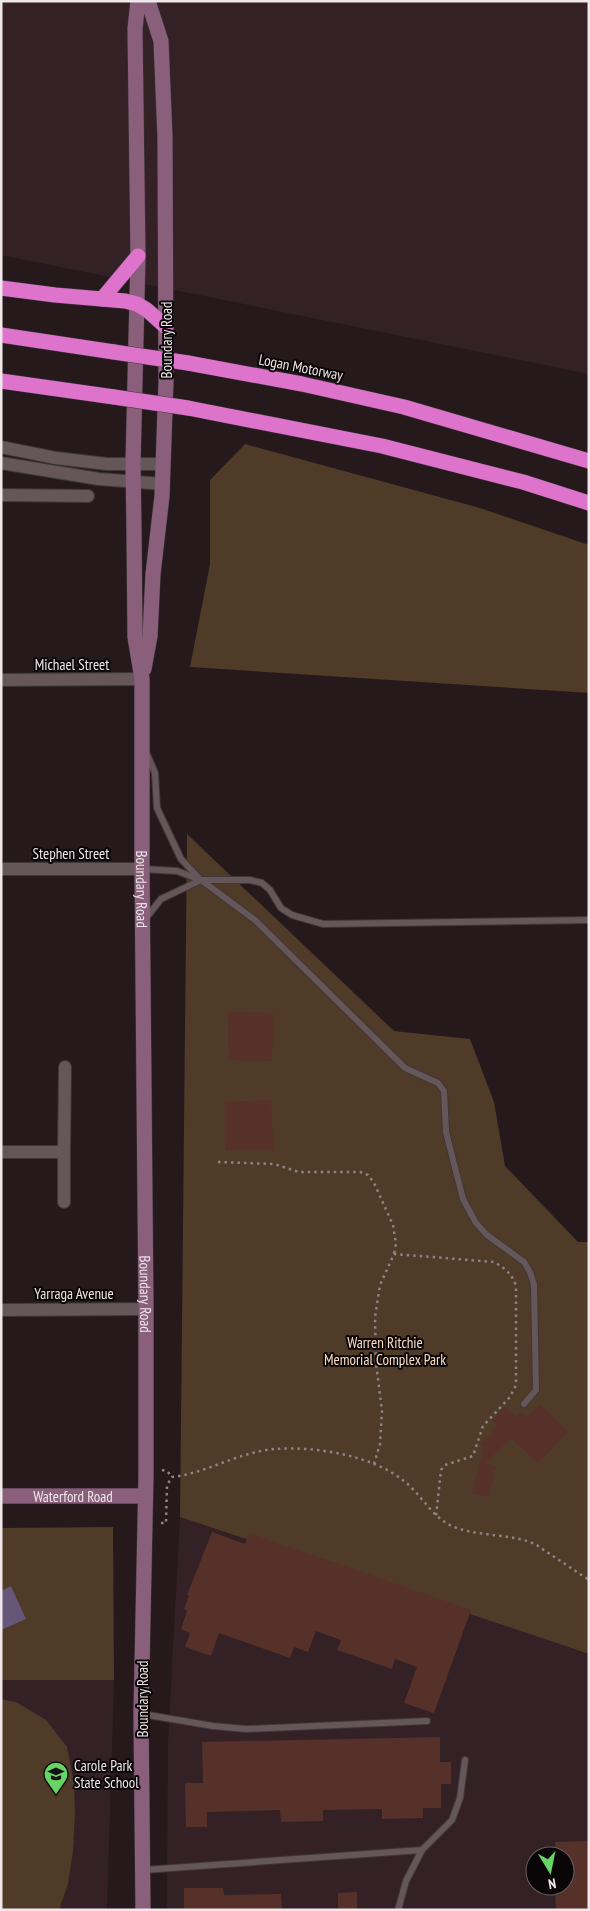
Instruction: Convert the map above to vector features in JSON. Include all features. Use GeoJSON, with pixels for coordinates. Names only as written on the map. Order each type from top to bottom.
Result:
{"type":"FeatureCollection","features":[{"type":"Feature","properties":{"kind":"highway"},"geometry":{"type":"LineString","coordinates":[[102,299],[138,256]]}},
{"type":"Feature","properties":{"kind":"highway"},"geometry":{"type":"LineString","coordinates":[[1,288],[137,304],[156,316],[166,326]]}},
{"type":"Feature","properties":{"kind":"highway","name":"Logan Motorway"},"geometry":{"type":"LineString","coordinates":[[1,334],[188,363],[369,398],[468,424],[589,461]]}},
{"type":"Feature","properties":{"kind":"highway"},"geometry":{"type":"LineString","coordinates":[[1,381],[188,408],[382,446],[514,480],[589,503]]}},
{"type":"Feature","properties":{"kind":"main road","name":"Boundary Road"},"geometry":{"type":"LineString","coordinates":[[138,1],[136,29],[138,256],[133,464],[135,637],[142,679],[142,921],[146,1309],[142,1714],[143,1910]]}},
{"type":"Feature","properties":{"kind":"main road","name":"Boundary Road"},"geometry":{"type":"LineString","coordinates":[[142,679],[150,636],[151,601],[163,484],[166,326],[165,137],[161,41],[148,1]]}},
{"type":"Feature","properties":{"kind":"main road","name":"Waterford Road"},"geometry":{"type":"LineString","coordinates":[[1,1496],[145,1496]]}},
{"type":"Feature","properties":{"kind":"street"},"geometry":{"type":"LineString","coordinates":[[1,447],[56,458],[107,464],[164,464]]}},
{"type":"Feature","properties":{"kind":"street"},"geometry":{"type":"LineString","coordinates":[[1,463],[99,479],[163,484]]}},
{"type":"Feature","properties":{"kind":"street"},"geometry":{"type":"LineString","coordinates":[[1,495],[88,496]]}},
{"type":"Feature","properties":{"kind":"street","name":"Michael Street"},"geometry":{"type":"LineString","coordinates":[[1,680],[142,679]]}},
{"type":"Feature","properties":{"kind":"street","name":"Stephen Street"},"geometry":{"type":"LineString","coordinates":[[1,869],[142,869]]}},
{"type":"Feature","properties":{"kind":"street"},"geometry":{"type":"LineString","coordinates":[[64,1202],[65,1067]]}},
{"type":"Feature","properties":{"kind":"street"},"geometry":{"type":"LineString","coordinates":[[1,1152],[64,1152]]}},
{"type":"Feature","properties":{"kind":"street","name":"Yarraga Avenue"},"geometry":{"type":"LineString","coordinates":[[1,1310],[146,1309]]}},
{"type":"Feature","properties":{"kind":"lane"},"geometry":{"type":"LineString","coordinates":[[142,742],[155,773],[157,808],[168,836],[181,859],[201,880],[254,920],[405,1068],[438,1083],[444,1091],[446,1132],[462,1198],[476,1223],[487,1235],[524,1262],[530,1272],[534,1285],[536,1390],[524,1404]]}},
{"type":"Feature","properties":{"kind":"lane"},"geometry":{"type":"LineString","coordinates":[[142,869],[177,871],[201,880],[250,880],[262,883],[270,890],[280,908],[292,915],[323,924],[589,920]]}},
{"type":"Feature","properties":{"kind":"lane"},"geometry":{"type":"LineString","coordinates":[[142,921],[161,899],[201,880]]}},
{"type":"Feature","properties":{"kind":"lane"},"geometry":{"type":"LineString","coordinates":[[142,1714],[213,1726],[246,1729],[427,1721]]}},
{"type":"Feature","properties":{"kind":"lane"},"geometry":{"type":"LineString","coordinates":[[398,1910],[406,1881],[422,1850],[452,1820],[460,1798],[465,1760]]}},
{"type":"Feature","properties":{"kind":"lane"},"geometry":{"type":"LineString","coordinates":[[143,1870],[422,1850]]}},
{"type":"Feature","properties":{"kind":"path"},"geometry":{"type":"LineString","coordinates":[[218,1162],[274,1164],[299,1172],[360,1172],[368,1175],[379,1192],[393,1225],[396,1244],[394,1254],[380,1285],[375,1317],[376,1363],[382,1411],[380,1444],[374,1464]]}},
{"type":"Feature","properties":{"kind":"path"},"geometry":{"type":"LineString","coordinates":[[394,1254],[494,1262],[508,1272],[516,1286],[516,1385],[510,1397],[483,1426],[473,1456],[445,1465],[441,1470],[436,1516]]}},
{"type":"Feature","properties":{"kind":"path"},"geometry":{"type":"LineString","coordinates":[[161,1523],[166,1523],[167,1485],[172,1478],[188,1476],[271,1450],[291,1448],[335,1452],[374,1464],[405,1481],[436,1516],[452,1526],[471,1532],[506,1536],[535,1544],[589,1580]]}},
{"type":"Feature","properties":{"kind":"path"},"geometry":{"type":"LineString","coordinates":[[162,1470],[167,1470],[172,1478]]}},
{"type":"Feature","properties":{"kind":"shaded area"},"geometry":{"type":"Polygon","coordinates":[[[1,1],[589,1],[589,374],[1,255],[1,1]]]}},
{"type":"Feature","properties":{"kind":"shaded area"},"geometry":{"type":"Polygon","coordinates":[[[180,1517],[589,1654],[589,1910],[167,1910],[168,1742],[180,1517]]]}},
{"type":"Feature","properties":{"kind":"shaded area"},"geometry":{"type":"Polygon","coordinates":[[[11,1586],[26,1619],[1,1630],[1,1591],[11,1586]]]}},
{"type":"Feature","properties":{"kind":"shaded area","name":"Carole Park State School"},"geometry":{"type":"Polygon","coordinates":[[[1,1680],[114,1680],[107,1910],[1,1910],[1,1680]]]}},
{"type":"Feature","properties":{"kind":"green space"},"geometry":{"type":"Polygon","coordinates":[[[245,444],[480,508],[589,545],[589,693],[190,667],[210,564],[210,480],[245,444]]]}},
{"type":"Feature","properties":{"kind":"green space","name":"Warren Ritchie Memorial Complex Park"},"geometry":{"type":"Polygon","coordinates":[[[187,834],[394,1031],[470,1039],[494,1102],[505,1166],[578,1242],[589,1242],[589,1654],[180,1517],[187,834]]]}},
{"type":"Feature","properties":{"kind":"green space"},"geometry":{"type":"Polygon","coordinates":[[[113,1527],[114,1680],[1,1680],[1,1528],[113,1527]]]}},
{"type":"Feature","properties":{"kind":"green space"},"geometry":{"type":"Polygon","coordinates":[[[1,1699],[16,1702],[46,1720],[67,1747],[74,1783],[75,1814],[73,1851],[68,1884],[59,1910],[1,1910],[1,1699]]]}},
{"type":"Feature","properties":{"kind":"building"},"geometry":{"type":"Polygon","coordinates":[[[228,1012],[273,1013],[272,1061],[229,1060],[228,1012]]]}},
{"type":"Feature","properties":{"kind":"building"},"geometry":{"type":"Polygon","coordinates":[[[271,1100],[273,1149],[225,1150],[225,1102],[271,1100]]]}},
{"type":"Feature","properties":{"kind":"building"},"geometry":{"type":"Polygon","coordinates":[[[540,1404],[568,1432],[538,1463],[511,1438],[486,1463],[496,1466],[488,1497],[472,1493],[484,1447],[481,1443],[498,1426],[492,1420],[505,1407],[517,1418],[521,1413],[526,1418],[540,1404]]]}},
{"type":"Feature","properties":{"kind":"building"},"geometry":{"type":"Polygon","coordinates":[[[212,1532],[245,1544],[249,1533],[471,1610],[434,1713],[404,1703],[417,1667],[395,1659],[392,1669],[337,1650],[341,1640],[316,1631],[308,1652],[294,1647],[290,1658],[219,1633],[211,1656],[185,1647],[190,1633],[181,1629],[187,1611],[184,1609],[189,1595],[187,1595],[212,1532]]]}},
{"type":"Feature","properties":{"kind":"building"},"geometry":{"type":"Polygon","coordinates":[[[440,1737],[440,1762],[451,1762],[451,1784],[441,1784],[441,1808],[423,1808],[423,1818],[382,1819],[382,1809],[323,1810],[323,1821],[281,1822],[280,1810],[207,1812],[207,1827],[186,1827],[185,1783],[203,1783],[202,1742],[440,1737]]]}},
{"type":"Feature","properties":{"kind":"building"},"geometry":{"type":"Polygon","coordinates":[[[589,1841],[589,1910],[556,1910],[555,1896],[575,1896],[575,1846],[555,1846],[555,1842],[589,1841]]]}},
{"type":"Feature","properties":{"kind":"building"},"geometry":{"type":"Polygon","coordinates":[[[184,1888],[223,1888],[224,1895],[281,1894],[282,1910],[184,1910],[184,1888]]]}},
{"type":"Feature","properties":{"kind":"building"},"geometry":{"type":"Polygon","coordinates":[[[357,1892],[357,1910],[338,1910],[338,1893],[357,1892]]]}},
{"type":"Feature","properties":{"kind":"place","name":"Carole Park State School"},"geometry":{"type":"Point","coordinates":[56,1795]}}]}
